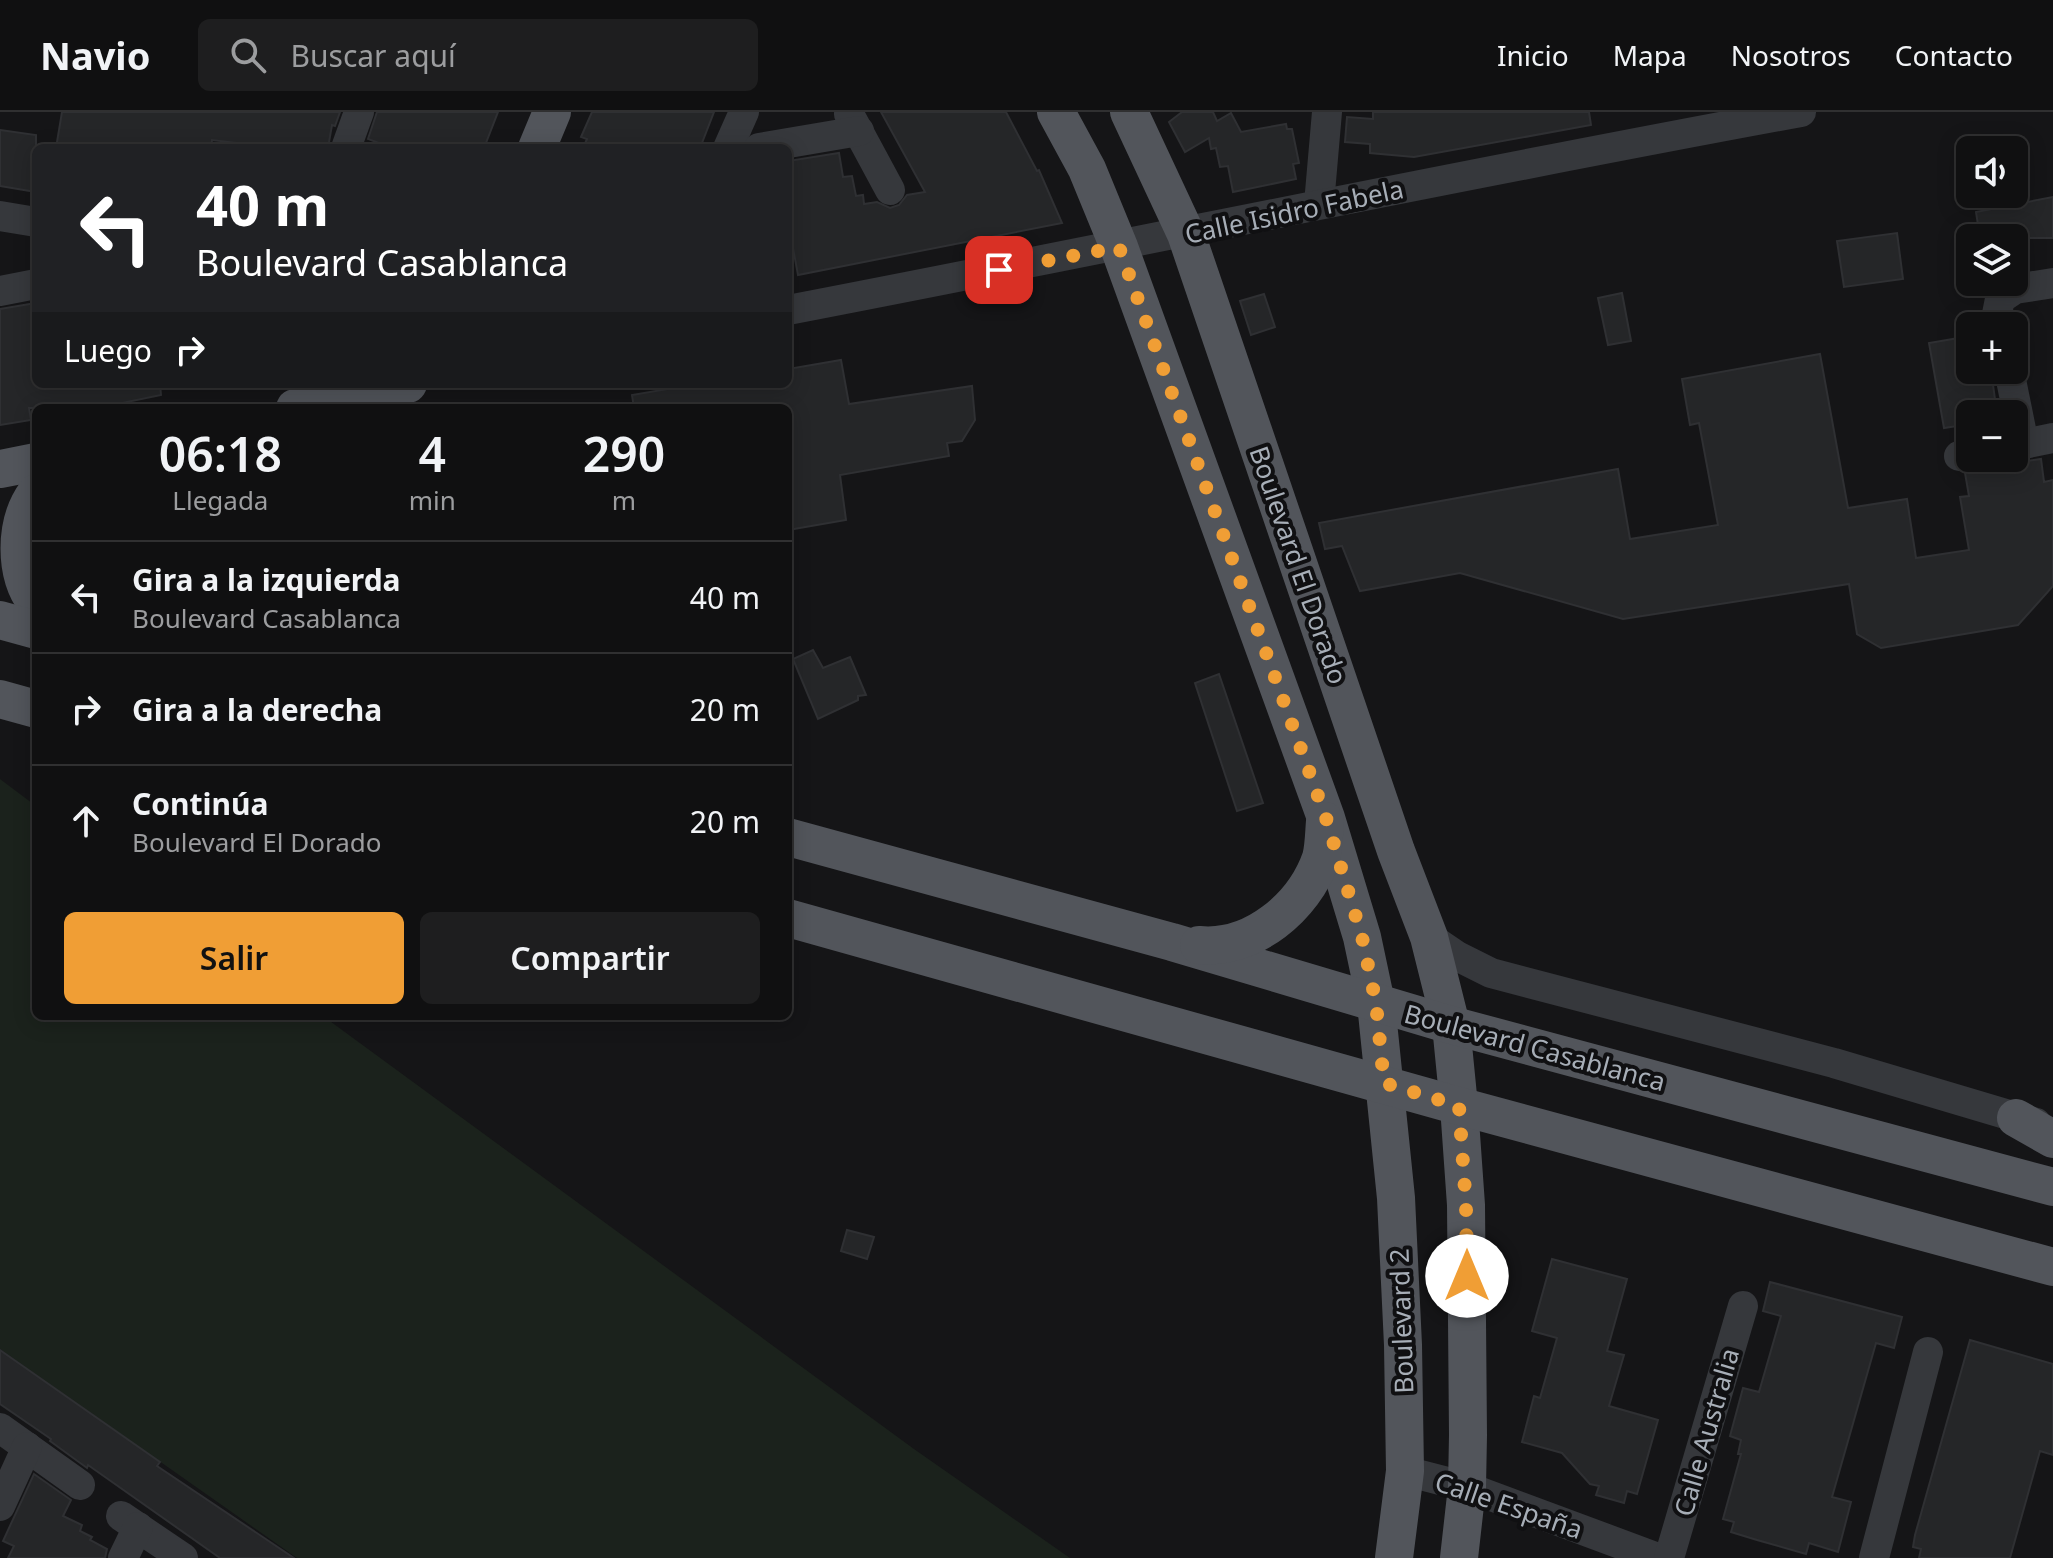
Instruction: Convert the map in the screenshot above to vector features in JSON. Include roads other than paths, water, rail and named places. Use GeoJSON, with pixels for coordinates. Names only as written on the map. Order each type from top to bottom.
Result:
{"type":"FeatureCollection","features":[{"type":"Feature","properties":{"kind":"main road"},"geometry":{"type":"LineString","coordinates":[[539,144],[552,112]]}},
{"type":"Feature","properties":{"kind":"main road"},"geometry":{"type":"LineString","coordinates":[[1056,112],[1087,169],[1119,247],[1326,818],[1362,937],[1376,1003]]}},
{"type":"Feature","properties":{"kind":"main road","name":"Boulevard El Dorado"},"geometry":{"type":"LineString","coordinates":[[1129,112],[1186,234],[1396,851],[1429,937],[1451,1025],[1459,1106]]}},
{"type":"Feature","properties":{"kind":"main road"},"geometry":{"type":"LineString","coordinates":[[314,404],[389,388]]}},
{"type":"Feature","properties":{"kind":"main road"},"geometry":{"type":"LineString","coordinates":[[0,469],[32,463]]}},
{"type":"Feature","properties":{"kind":"main road"},"geometry":{"type":"LineString","coordinates":[[32,498],[20,532],[20,565],[32,597]]}},
{"type":"Feature","properties":{"kind":"main road"},"geometry":{"type":"LineString","coordinates":[[0,620],[32,629]]}},
{"type":"Feature","properties":{"kind":"main road"},"geometry":{"type":"LineString","coordinates":[[0,699],[32,708]]}},
{"type":"Feature","properties":{"kind":"main road"},"geometry":{"type":"LineString","coordinates":[[1172,942],[1209,946],[1247,938],[1280,919],[1305,890],[1321,856],[1326,818]]}},
{"type":"Feature","properties":{"kind":"main road","name":"Boulevard Casablanca"},"geometry":{"type":"LineString","coordinates":[[792,838],[1172,942],[1451,1025],[2053,1187]]}},
{"type":"Feature","properties":{"kind":"main road"},"geometry":{"type":"LineString","coordinates":[[792,919],[1459,1106],[2053,1267]]}},
{"type":"Feature","properties":{"kind":"main road","name":"Boulevard 2"},"geometry":{"type":"LineString","coordinates":[[1376,1003],[1397,1212],[1403,1345],[1405,1471],[1394,1558]]}},
{"type":"Feature","properties":{"kind":"main road"},"geometry":{"type":"LineString","coordinates":[[1459,1106],[1466,1205],[1467,1487],[1459,1558]]}},
{"type":"Feature","properties":{"kind":"main road"},"geometry":{"type":"LineString","coordinates":[[2016,1118],[2053,1139]]}},
{"type":"Feature","properties":{"kind":"street"},"geometry":{"type":"LineString","coordinates":[[347,144],[359,112]]}},
{"type":"Feature","properties":{"kind":"street"},"geometry":{"type":"LineString","coordinates":[[730,144],[744,112]]}},
{"type":"Feature","properties":{"kind":"street"},"geometry":{"type":"LineString","coordinates":[[1319,204],[1327,112]]}},
{"type":"Feature","properties":{"kind":"street","name":"Calle Isidro Fabela"},"geometry":{"type":"LineString","coordinates":[[792,309],[1186,234],[1680,123],[1801,112]]}},
{"type":"Feature","properties":{"kind":"street"},"geometry":{"type":"LineString","coordinates":[[774,144],[854,122],[890,190]]}},
{"type":"Feature","properties":{"kind":"street"},"geometry":{"type":"LineString","coordinates":[[0,216],[32,221]]}},
{"type":"Feature","properties":{"kind":"street"},"geometry":{"type":"LineString","coordinates":[[1997,312],[2000,299],[2015,289],[2053,283]]}},
{"type":"Feature","properties":{"kind":"street"},"geometry":{"type":"LineString","coordinates":[[0,291],[32,285]]}},
{"type":"Feature","properties":{"kind":"street"},"geometry":{"type":"LineString","coordinates":[[2013,384],[2030,442]]}},
{"type":"Feature","properties":{"kind":"street"},"geometry":{"type":"LineString","coordinates":[[1429,937],[1491,973],[1834,1063],[2053,1127]]}},
{"type":"Feature","properties":{"kind":"street","name":"Calle Australia"},"geometry":{"type":"LineString","coordinates":[[1669,1558],[1743,1306]]}},
{"type":"Feature","properties":{"kind":"street"},"geometry":{"type":"LineString","coordinates":[[1874,1558],[1928,1352]]}},
{"type":"Feature","properties":{"kind":"street"},"geometry":{"type":"LineString","coordinates":[[0,1428],[80,1485]]}},
{"type":"Feature","properties":{"kind":"street"},"geometry":{"type":"LineString","coordinates":[[0,1506],[27,1447]]}},
{"type":"Feature","properties":{"kind":"street","name":"Calle España"},"geometry":{"type":"LineString","coordinates":[[1405,1471],[1467,1487],[1658,1558]]}},
{"type":"Feature","properties":{"kind":"street"},"geometry":{"type":"LineString","coordinates":[[123,1558],[129,1521],[183,1558]]}}]}
